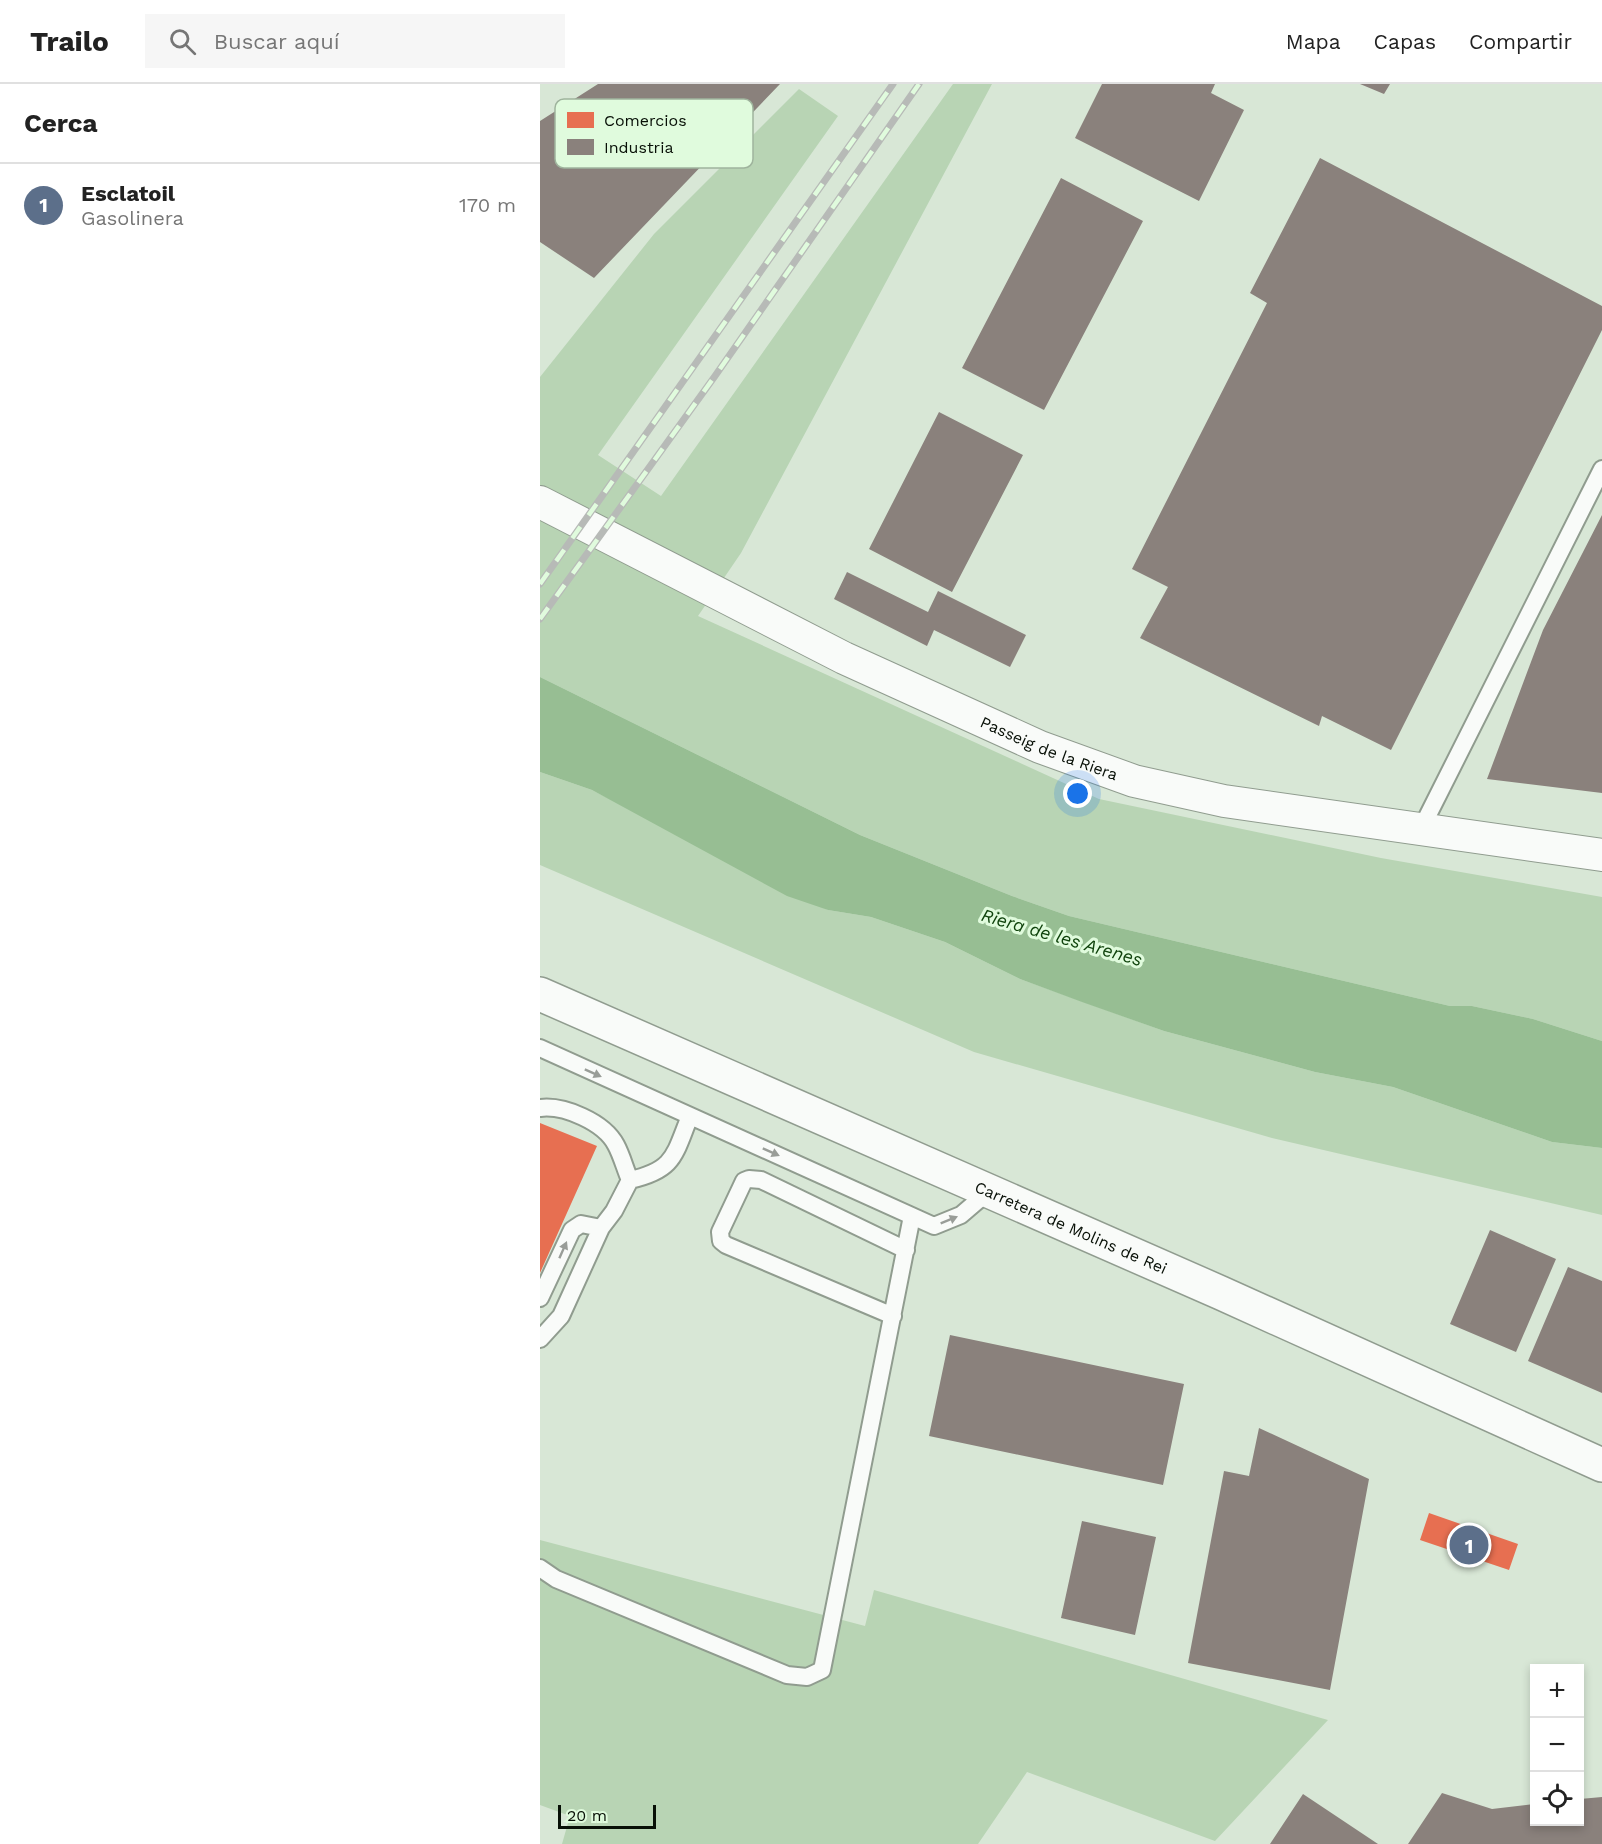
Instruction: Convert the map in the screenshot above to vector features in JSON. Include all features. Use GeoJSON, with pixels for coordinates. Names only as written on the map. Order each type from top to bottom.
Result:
{"type":"FeatureCollection","features":[{"type":"Feature","properties":{"kind":"main road","name":"Carretera de Molins de Rei"},"geometry":{"type":"LineString","coordinates":[[540,994],[989,1191],[1602,1465]]}},
{"type":"Feature","properties":{"kind":"street","name":"Passeig de la Riera"},"geometry":{"type":"LineString","coordinates":[[540,502],[788,631],[1051,750],[1134,781],[1224,801],[1602,855]]}},
{"type":"Feature","properties":{"kind":"lane"},"geometry":{"type":"LineString","coordinates":[[1421,829],[1602,469]]}},
{"type":"Feature","properties":{"kind":"lane"},"geometry":{"type":"LineString","coordinates":[[540,1048],[934,1226],[961,1215],[989,1191]]}},
{"type":"Feature","properties":{"kind":"lane"},"geometry":{"type":"LineString","coordinates":[[540,1108],[555,1106],[585,1117],[615,1143],[630,1180],[614,1211],[601,1228],[561,1316],[541,1336]]}},
{"type":"Feature","properties":{"kind":"lane"},"geometry":{"type":"LineString","coordinates":[[630,1180],[652,1175],[673,1160],[690,1116]]}},
{"type":"Feature","properties":{"kind":"lane"},"geometry":{"type":"LineString","coordinates":[[893,1316],[726,1245],[721,1241],[720,1232],[744,1181],[761,1180],[906,1250]]}},
{"type":"Feature","properties":{"kind":"lane"},"geometry":{"type":"LineString","coordinates":[[540,1568],[556,1579],[787,1675],[807,1677],[822,1670],[912,1216]]}},
{"type":"Feature","properties":{"kind":"lane"},"geometry":{"type":"LineString","coordinates":[[540,1298],[572,1230],[581,1224],[601,1228]]}},
{"type":"Feature","properties":{"kind":"shaded area"},"geometry":{"type":"Polygon","coordinates":[[[953,84],[992,84],[741,553],[698,616],[1099,799],[1381,858],[1602,897],[1602,1041],[1533,1019],[1472,1006],[1450,1006],[1069,916],[1012,896],[860,835],[540,677],[540,377],[654,234],[720,168],[753,168],[753,135],[799,89],[838,116],[598,455],[661,496],[953,84]]]}},
{"type":"Feature","properties":{"kind":"shaded area"},"geometry":{"type":"Polygon","coordinates":[[[540,772],[592,790],[828,910],[871,917],[945,942],[1020,979],[1164,1031],[1315,1072],[1393,1087],[1552,1142],[1602,1148],[1602,1215],[1272,1138],[974,1052],[540,865],[540,772]]]}},
{"type":"Feature","properties":{"kind":"shaded area"},"geometry":{"type":"Polygon","coordinates":[[[540,1540],[865,1626],[874,1590],[1328,1720],[1215,1841],[1027,1772],[978,1844],[562,1844],[570,1816],[540,1805],[540,1540]]]}},
{"type":"Feature","properties":{"kind":"water","name":"Riera de les Arenes"},"geometry":{"type":"Polygon","coordinates":[[[540,677],[860,835],[1012,896],[1069,916],[1450,1006],[1472,1006],[1533,1019],[1602,1041],[1602,1148],[1552,1142],[1393,1087],[1315,1072],[1164,1031],[1020,979],[945,942],[871,917],[828,910],[787,896],[592,790],[540,772],[540,677]]]}},
{"type":"Feature","properties":{"kind":"building: Comercios"},"geometry":{"type":"Polygon","coordinates":[[[540,1123],[597,1146],[540,1273],[540,1123]]]}},
{"type":"Feature","properties":{"kind":"building: Comercios"},"geometry":{"type":"Polygon","coordinates":[[[1429,1513],[1518,1544],[1509,1570],[1420,1540],[1429,1513]]]}},
{"type":"Feature","properties":{"kind":"building: Industria"},"geometry":{"type":"Polygon","coordinates":[[[598,84],[780,84],[753,112],[753,99],[574,99],[598,84]]]}},
{"type":"Feature","properties":{"kind":"building: Industria"},"geometry":{"type":"Polygon","coordinates":[[[1102,84],[1215,84],[1211,93],[1244,110],[1199,201],[1075,138],[1102,84]]]}},
{"type":"Feature","properties":{"kind":"building: Industria"},"geometry":{"type":"Polygon","coordinates":[[[1360,84],[1390,84],[1384,94],[1360,84]]]}},
{"type":"Feature","properties":{"kind":"building: Industria"},"geometry":{"type":"Polygon","coordinates":[[[555,111],[555,168],[699,168],[594,278],[540,242],[540,121],[555,111]]]}},
{"type":"Feature","properties":{"kind":"building: Industria"},"geometry":{"type":"Polygon","coordinates":[[[1320,158],[1602,306],[1602,330],[1391,750],[1322,716],[1319,726],[1140,638],[1168,587],[1132,569],[1267,303],[1250,293],[1320,158]]]}},
{"type":"Feature","properties":{"kind":"building: Industria"},"geometry":{"type":"Polygon","coordinates":[[[1061,178],[1143,221],[1044,410],[962,368],[1061,178]]]}},
{"type":"Feature","properties":{"kind":"building: Industria"},"geometry":{"type":"Polygon","coordinates":[[[939,412],[1023,455],[952,592],[869,549],[939,412]]]}},
{"type":"Feature","properties":{"kind":"building: Industria"},"geometry":{"type":"Polygon","coordinates":[[[1602,515],[1602,793],[1487,779],[1543,630],[1602,515]]]}},
{"type":"Feature","properties":{"kind":"building: Industria"},"geometry":{"type":"Polygon","coordinates":[[[847,572],[928,612],[938,591],[1026,635],[1010,667],[934,630],[927,646],[834,599],[847,572]]]}},
{"type":"Feature","properties":{"kind":"building: Industria"},"geometry":{"type":"Polygon","coordinates":[[[1490,1230],[1556,1259],[1516,1352],[1450,1324],[1490,1230]]]}},
{"type":"Feature","properties":{"kind":"building: Industria"},"geometry":{"type":"Polygon","coordinates":[[[1568,1267],[1602,1281],[1602,1393],[1528,1361],[1568,1267]]]}},
{"type":"Feature","properties":{"kind":"building: Industria"},"geometry":{"type":"Polygon","coordinates":[[[950,1335],[1184,1384],[1163,1485],[929,1436],[950,1335]]]}},
{"type":"Feature","properties":{"kind":"building: Industria"},"geometry":{"type":"Polygon","coordinates":[[[1259,1428],[1369,1479],[1330,1690],[1188,1663],[1224,1471],[1249,1476],[1259,1428]]]}},
{"type":"Feature","properties":{"kind":"building: Industria"},"geometry":{"type":"Polygon","coordinates":[[[1082,1521],[1156,1537],[1135,1635],[1061,1618],[1082,1521]]]}},
{"type":"Feature","properties":{"kind":"building: Industria"},"geometry":{"type":"Polygon","coordinates":[[[1442,1793],[1492,1809],[1530,1804],[1530,1826],[1584,1826],[1584,1799],[1602,1797],[1602,1844],[1408,1844],[1442,1793]]]}},
{"type":"Feature","properties":{"kind":"building: Industria"},"geometry":{"type":"Polygon","coordinates":[[[1303,1794],[1378,1844],[1270,1844],[1303,1794]]]}},
{"type":"Feature","properties":{"kind":"railway"},"geometry":{"type":"LineString","coordinates":[[540,584],[893,84]]}},
{"type":"Feature","properties":{"kind":"railway"},"geometry":{"type":"LineString","coordinates":[[540,619],[715,376],[919,84]]}},
{"type":"Feature","properties":{"kind":"place","name":"Esclatoil"},"geometry":{"type":"Point","coordinates":[1469,1545]}}]}
